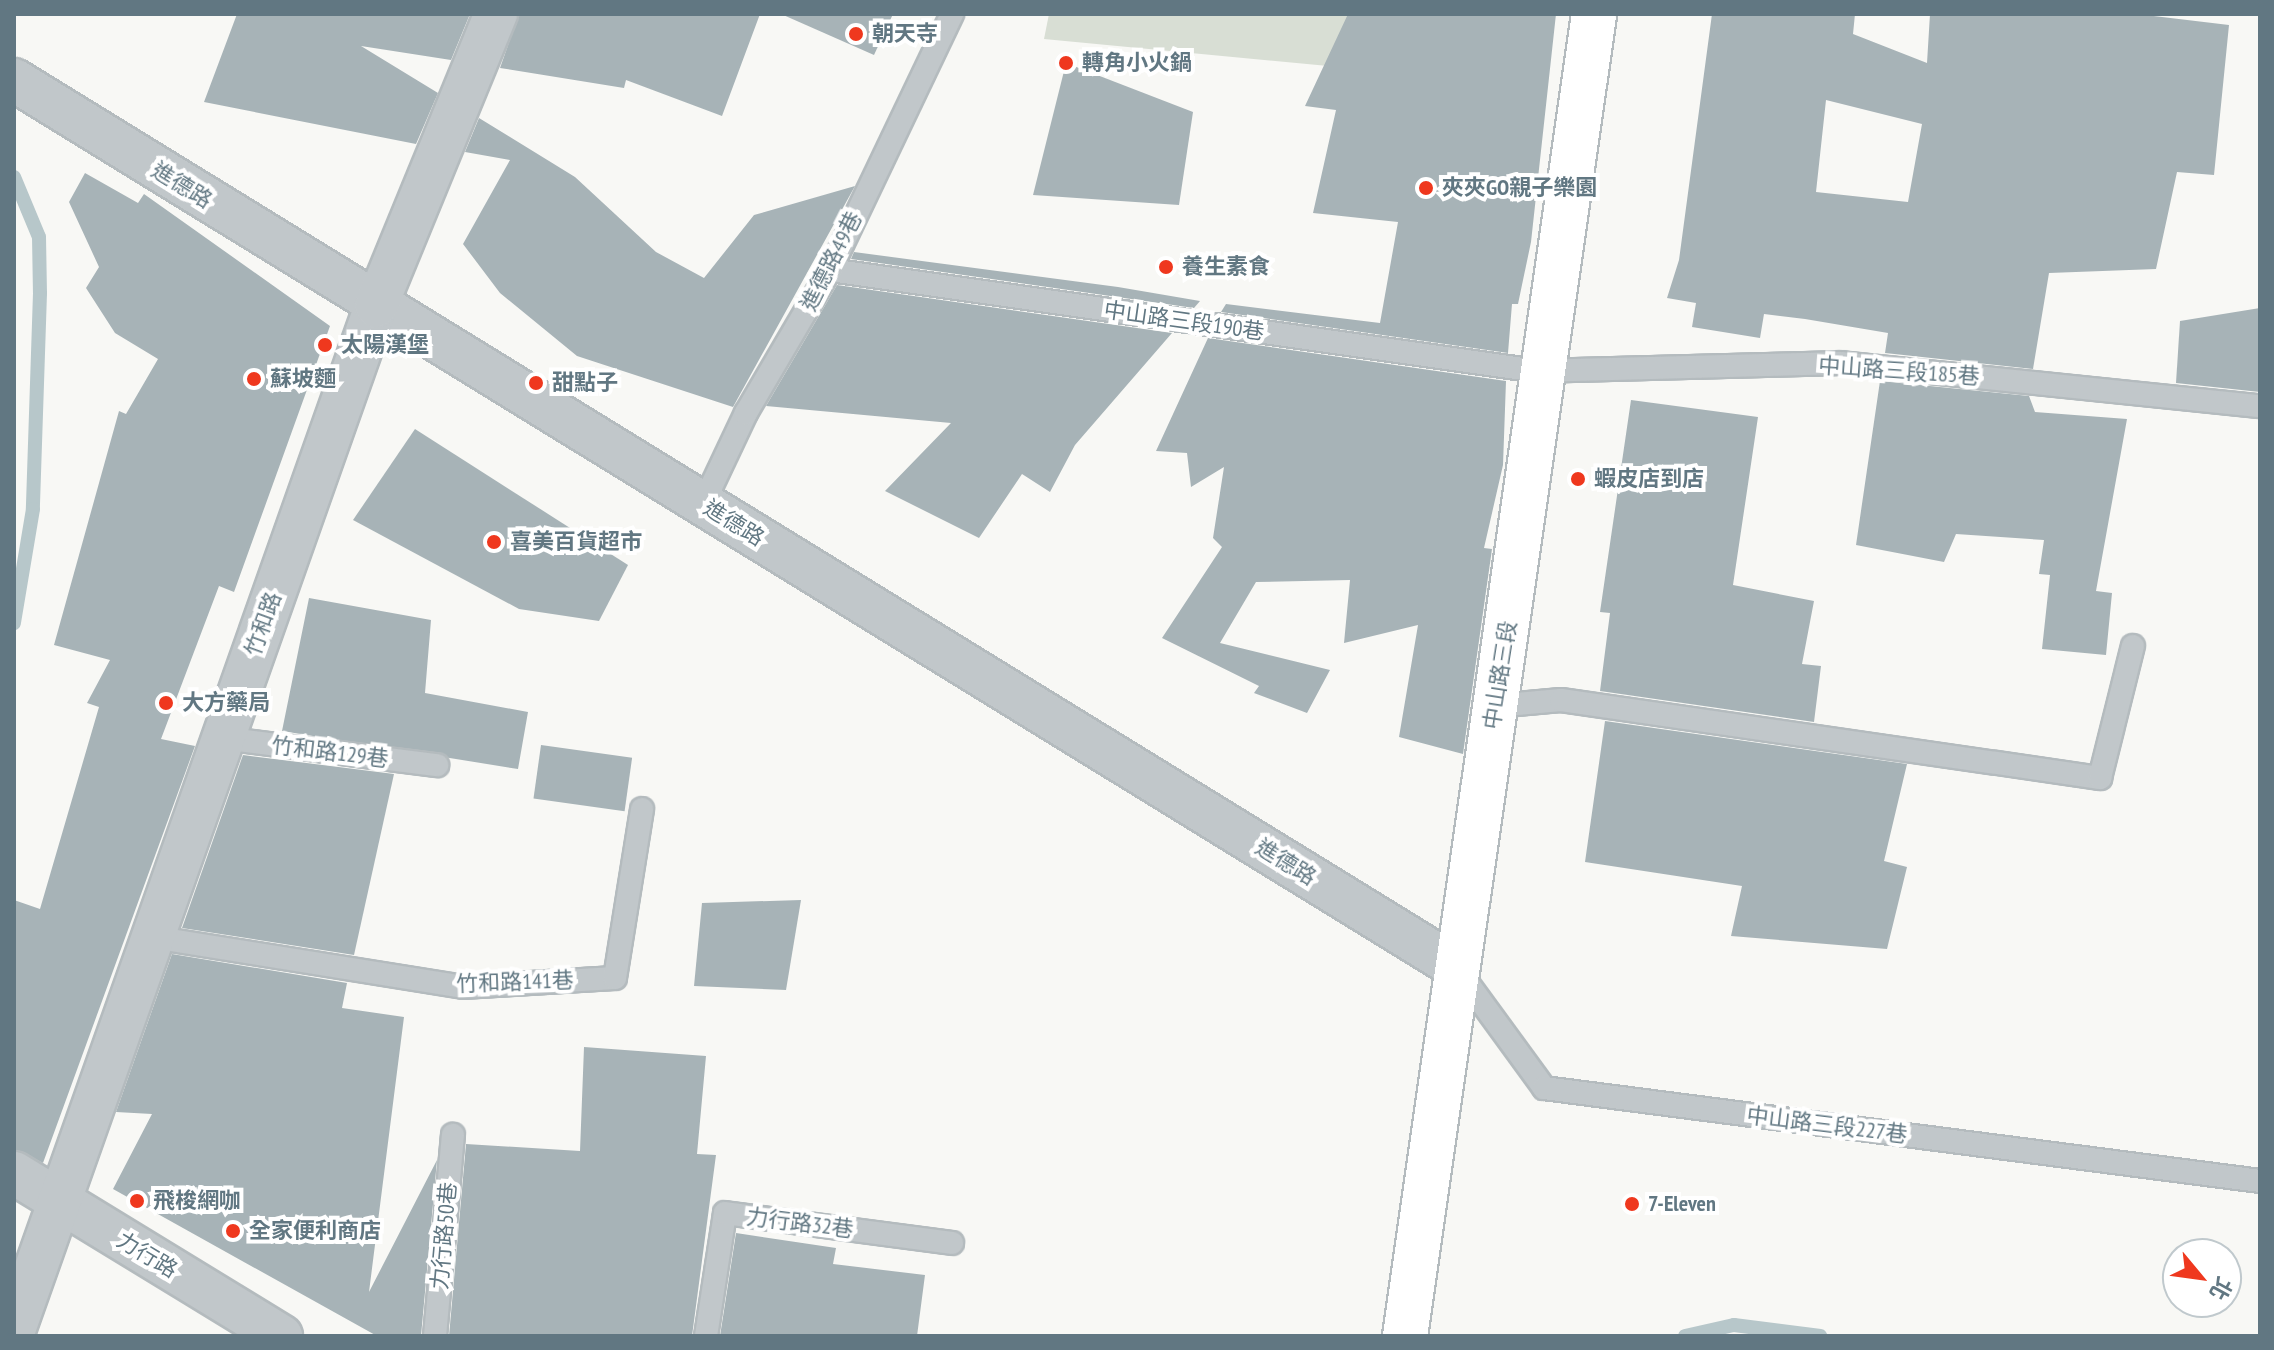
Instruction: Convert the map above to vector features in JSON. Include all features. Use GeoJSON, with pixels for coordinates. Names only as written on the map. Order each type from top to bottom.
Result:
{"type":"FeatureCollection","features":[{"type":"Feature","properties":{"kind":"main road","name":"中山路三段"},"geometry":{"type":"LineString","coordinates":[[1405,1336],[1455,966],[1495,706],[1537,371],[1594,14]]}},
{"type":"Feature","properties":{"kind":"street","name":"竹和路"},"geometry":{"type":"LineString","coordinates":[[14,1330],[56,1199],[376,306],[496,14]]}},
{"type":"Feature","properties":{"kind":"street","name":"進德路"},"geometry":{"type":"LineString","coordinates":[[14,80],[376,306],[1455,966]]}},
{"type":"Feature","properties":{"kind":"street","name":"力行路"},"geometry":{"type":"LineString","coordinates":[[14,1173],[281,1336]]}},
{"type":"Feature","properties":{"kind":"street"},"geometry":{"type":"LineString","coordinates":[[14,1232],[56,1199]]}},
{"type":"Feature","properties":{"kind":"lane","name":"進德路49巷"},"geometry":{"type":"LineString","coordinates":[[703,504],[746,413],[830,270],[952,14]]}},
{"type":"Feature","properties":{"kind":"lane","name":"中山路三段190巷"},"geometry":{"type":"LineString","coordinates":[[830,270],[1537,371]]}},
{"type":"Feature","properties":{"kind":"lane","name":"中山路三段185巷"},"geometry":{"type":"LineString","coordinates":[[1537,371],[1841,363],[2260,406]]}},
{"type":"Feature","properties":{"kind":"lane"},"geometry":{"type":"LineString","coordinates":[[1495,706],[1561,700],[2100,778],[2133,646]]}},
{"type":"Feature","properties":{"kind":"lane","name":"竹和路129巷"},"geometry":{"type":"LineString","coordinates":[[222,738],[437,765]]}},
{"type":"Feature","properties":{"kind":"lane","name":"竹和路141巷"},"geometry":{"type":"LineString","coordinates":[[152,937],[463,987],[615,978],[642,809]]}},
{"type":"Feature","properties":{"kind":"lane","name":"中山路三段227巷"},"geometry":{"type":"LineString","coordinates":[[1455,966],[1544,1088],[2260,1181]]}},
{"type":"Feature","properties":{"kind":"lane","name":"力行路50巷"},"geometry":{"type":"LineString","coordinates":[[435,1336],[453,1135]]}},
{"type":"Feature","properties":{"kind":"lane","name":"力行路32巷"},"geometry":{"type":"LineString","coordinates":[[706,1336],[725,1213],[952,1243]]}},
{"type":"Feature","properties":{"kind":"shaded area"},"geometry":{"type":"Polygon","coordinates":[[[1049,14],[1440,14],[1528,85],[1044,39],[1049,14]]]}},
{"type":"Feature","properties":{"kind":"building"},"geometry":{"type":"Polygon","coordinates":[[[237,14],[470,14],[451,60],[361,46],[438,93],[416,144],[204,102],[237,14]]]}},
{"type":"Feature","properties":{"kind":"building"},"geometry":{"type":"Polygon","coordinates":[[[519,14],[760,14],[722,116],[626,80],[624,88],[500,68],[519,14]]]}},
{"type":"Feature","properties":{"kind":"building","name":"朝天寺"},"geometry":{"type":"Polygon","coordinates":[[[781,14],[893,14],[874,55],[781,14]]]}},
{"type":"Feature","properties":{"kind":"building"},"geometry":{"type":"Polygon","coordinates":[[[1348,14],[1556,14],[1531,242],[1518,304],[1512,304],[1508,353],[1221,312],[1226,304],[1380,323],[1398,222],[1313,213],[1336,110],[1305,106],[1348,14]]]}},
{"type":"Feature","properties":{"kind":"building"},"geometry":{"type":"Polygon","coordinates":[[[1712,14],[1855,14],[1853,34],[1927,63],[1930,14],[2137,14],[2229,25],[2214,175],[2177,172],[2156,269],[2049,273],[2033,369],[1885,353],[1888,333],[1805,319],[1764,314],[1760,338],[1692,327],[1696,303],[1667,298],[1679,260],[1712,14]],[[1826,100],[1816,192],[1908,202],[1922,124],[1826,100]]]}},
{"type":"Feature","properties":{"kind":"building"},"geometry":{"type":"Polygon","coordinates":[[[1066,63],[1193,112],[1179,205],[1033,195],[1066,63]]]}},
{"type":"Feature","properties":{"kind":"building"},"geometry":{"type":"Polygon","coordinates":[[[479,118],[575,177],[656,252],[704,278],[754,215],[855,186],[733,407],[577,356],[500,293],[463,244],[510,160],[465,152],[479,118]]]}},
{"type":"Feature","properties":{"kind":"building"},"geometry":{"type":"Polygon","coordinates":[[[85,173],[138,203],[144,194],[330,326],[234,592],[219,586],[161,739],[195,746],[43,1163],[14,1149],[14,900],[40,909],[99,707],[87,703],[110,660],[54,645],[119,411],[126,414],[158,359],[115,333],[86,288],[99,267],[69,202],[85,173]]]}},
{"type":"Feature","properties":{"kind":"building"},"geometry":{"type":"Polygon","coordinates":[[[854,252],[1200,301],[1194,308],[851,259],[854,252]]]}},
{"type":"Feature","properties":{"kind":"building"},"geometry":{"type":"Polygon","coordinates":[[[837,285],[1172,333],[1075,445],[1050,492],[1022,474],[979,538],[885,491],[951,423],[766,406],[837,285]]]}},
{"type":"Feature","properties":{"kind":"building"},"geometry":{"type":"Polygon","coordinates":[[[2260,308],[2260,392],[2176,383],[2180,321],[2260,308]]]}},
{"type":"Feature","properties":{"kind":"building"},"geometry":{"type":"Polygon","coordinates":[[[1208,338],[1506,381],[1503,465],[1484,548],[1492,549],[1463,754],[1399,737],[1418,625],[1344,643],[1350,580],[1256,582],[1220,643],[1330,670],[1307,713],[1254,693],[1259,686],[1162,638],[1222,547],[1213,538],[1224,467],[1191,487],[1187,453],[1156,451],[1208,338]]]}},
{"type":"Feature","properties":{"kind":"building"},"geometry":{"type":"Polygon","coordinates":[[[1880,381],[2029,396],[2035,412],[2127,419],[2096,591],[2112,593],[2106,655],[2042,649],[2050,575],[2039,574],[2044,540],[1956,534],[1944,562],[1856,545],[1880,381]]]}},
{"type":"Feature","properties":{"kind":"building"},"geometry":{"type":"Polygon","coordinates":[[[1631,400],[1758,417],[1733,585],[1814,601],[1802,664],[1821,666],[1814,722],[1600,691],[1610,613],[1600,612],[1631,400]]]}},
{"type":"Feature","properties":{"kind":"building","name":"喜美百貨超市"},"geometry":{"type":"Polygon","coordinates":[[[415,429],[628,565],[599,621],[519,609],[353,520],[415,429]]]}},
{"type":"Feature","properties":{"kind":"building"},"geometry":{"type":"Polygon","coordinates":[[[309,598],[431,620],[425,693],[528,712],[518,769],[282,731],[309,598]]]}},
{"type":"Feature","properties":{"kind":"building"},"geometry":{"type":"Polygon","coordinates":[[[1605,721],[1907,764],[1884,861],[1907,867],[1887,949],[1731,936],[1742,886],[1585,862],[1605,721]]]}},
{"type":"Feature","properties":{"kind":"building"},"geometry":{"type":"Polygon","coordinates":[[[541,745],[632,758],[625,811],[533,798],[541,745]]]}},
{"type":"Feature","properties":{"kind":"building"},"geometry":{"type":"Polygon","coordinates":[[[243,755],[394,774],[354,955],[182,928],[243,755]]]}},
{"type":"Feature","properties":{"kind":"building"},"geometry":{"type":"Polygon","coordinates":[[[801,900],[786,990],[694,986],[702,903],[801,900]]]}},
{"type":"Feature","properties":{"kind":"building"},"geometry":{"type":"Polygon","coordinates":[[[172,954],[347,983],[342,1008],[404,1017],[369,1292],[437,1160],[421,1336],[377,1336],[113,1189],[152,1114],[116,1112],[172,954]]]}},
{"type":"Feature","properties":{"kind":"building"},"geometry":{"type":"Polygon","coordinates":[[[584,1047],[706,1056],[697,1154],[716,1155],[692,1336],[449,1336],[466,1144],[580,1151],[584,1047]]]}},
{"type":"Feature","properties":{"kind":"building"},"geometry":{"type":"Polygon","coordinates":[[[736,1233],[836,1248],[833,1264],[925,1275],[917,1336],[720,1336],[736,1233]]]}},
{"type":"Feature","properties":{"kind":"waterway"},"geometry":{"type":"LineString","coordinates":[[14,177],[39,237],[40,293],[33,509],[14,623]]}},
{"type":"Feature","properties":{"kind":"waterway"},"geometry":{"type":"LineString","coordinates":[[1685,1336],[1734,1325],[1820,1336]]}},
{"type":"Feature","properties":{"kind":"place","name":"朝天寺"},"geometry":{"type":"Point","coordinates":[856,34]}},
{"type":"Feature","properties":{"kind":"place","name":"轉角小火鍋"},"geometry":{"type":"Point","coordinates":[1066,63]}},
{"type":"Feature","properties":{"kind":"place","name":"夾夾GO親子樂園"},"geometry":{"type":"Point","coordinates":[1426,188]}},
{"type":"Feature","properties":{"kind":"place","name":"養生素食"},"geometry":{"type":"Point","coordinates":[1166,267]}},
{"type":"Feature","properties":{"kind":"place","name":"太陽漢堡"},"geometry":{"type":"Point","coordinates":[325,345]}},
{"type":"Feature","properties":{"kind":"place","name":"蘇坡麵"},"geometry":{"type":"Point","coordinates":[254,379]}},
{"type":"Feature","properties":{"kind":"place","name":"甜點子"},"geometry":{"type":"Point","coordinates":[536,383]}},
{"type":"Feature","properties":{"kind":"place","name":"蝦皮店到店"},"geometry":{"type":"Point","coordinates":[1578,479]}},
{"type":"Feature","properties":{"kind":"place","name":"喜美百貨超市"},"geometry":{"type":"Point","coordinates":[494,542]}},
{"type":"Feature","properties":{"kind":"place","name":"大方藥局"},"geometry":{"type":"Point","coordinates":[166,703]}},
{"type":"Feature","properties":{"kind":"place","name":"飛梭網咖"},"geometry":{"type":"Point","coordinates":[137,1201]}},
{"type":"Feature","properties":{"kind":"place","name":"7-Eleven"},"geometry":{"type":"Point","coordinates":[1632,1204]}},
{"type":"Feature","properties":{"kind":"place","name":"全家便利商店"},"geometry":{"type":"Point","coordinates":[233,1231]}}]}
